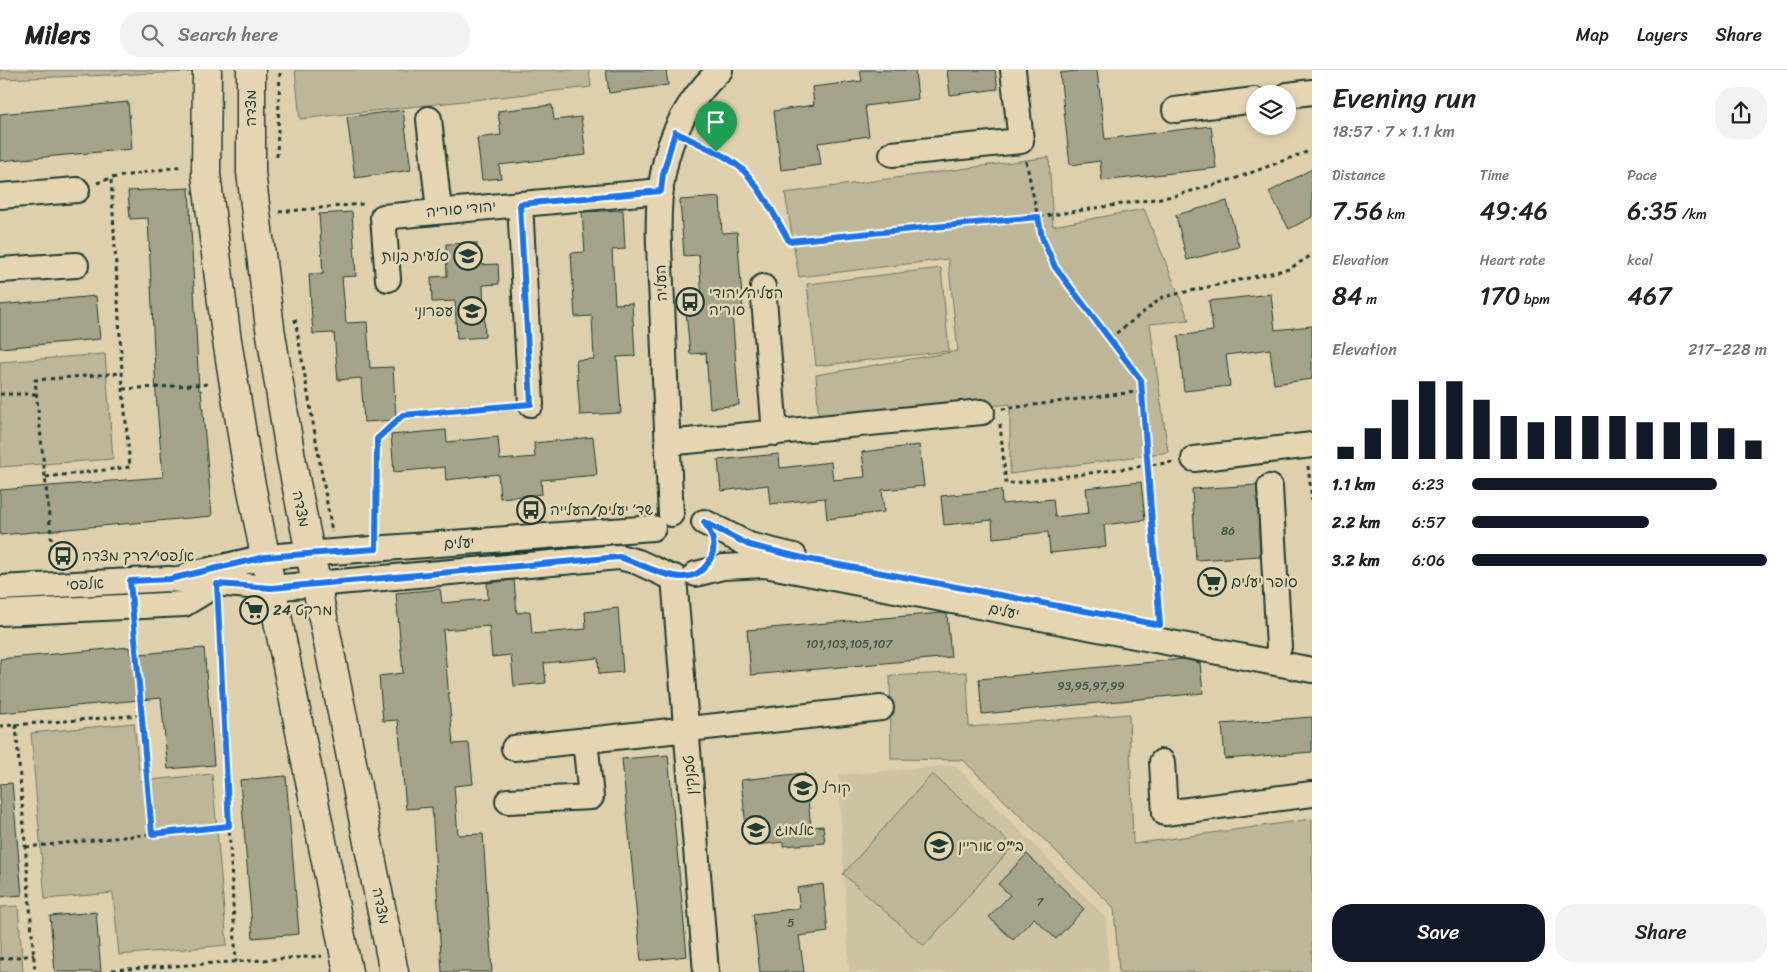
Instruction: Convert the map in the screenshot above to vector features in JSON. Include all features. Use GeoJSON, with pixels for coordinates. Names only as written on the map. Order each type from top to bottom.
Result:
{"type":"FeatureCollection","features":[{"type":"Feature","properties":{"kind":"main road"},"geometry":{"type":"LineString","coordinates":[[207,70],[206,162],[216,256],[233,382],[271,588],[346,963]]}},
{"type":"Feature","properties":{"kind":"main road","name":"מצדה"},"geometry":{"type":"LineString","coordinates":[[251,70],[251,172],[260,250],[291,458],[323,552],[316,584],[394,972]]}},
{"type":"Feature","properties":{"kind":"street","name":"העליה"},"geometry":{"type":"LineString","coordinates":[[662,521],[667,444],[659,224],[663,174],[675,132],[689,106],[707,82],[720,70]]}},
{"type":"Feature","properties":{"kind":"street"},"geometry":{"type":"LineString","coordinates":[[892,154],[1021,141],[1013,70]]}},
{"type":"Feature","properties":{"kind":"street"},"geometry":{"type":"LineString","coordinates":[[1296,95],[1312,92]]}},
{"type":"Feature","properties":{"kind":"street"},"geometry":{"type":"LineString","coordinates":[[1175,110],[1246,101]]}},
{"type":"Feature","properties":{"kind":"street"},"geometry":{"type":"LineString","coordinates":[[429,119],[439,212]]}},
{"type":"Feature","properties":{"kind":"street"},"geometry":{"type":"LineString","coordinates":[[0,196],[77,190]]}},
{"type":"Feature","properties":{"kind":"street","name":"יהודי סוריה"},"geometry":{"type":"LineString","coordinates":[[383,216],[661,191]]}},
{"type":"Feature","properties":{"kind":"street"},"geometry":{"type":"LineString","coordinates":[[520,204],[531,404]]}},
{"type":"Feature","properties":{"kind":"street"},"geometry":{"type":"LineString","coordinates":[[383,216],[388,279]]}},
{"type":"Feature","properties":{"kind":"street"},"geometry":{"type":"LineString","coordinates":[[0,270],[76,265]]}},
{"type":"Feature","properties":{"kind":"street"},"geometry":{"type":"LineString","coordinates":[[763,287],[775,433]]}},
{"type":"Feature","properties":{"kind":"street"},"geometry":{"type":"LineString","coordinates":[[667,444],[990,411]]}},
{"type":"Feature","properties":{"kind":"street"},"geometry":{"type":"LineString","coordinates":[[1194,460],[1308,446]]}},
{"type":"Feature","properties":{"kind":"street"},"geometry":{"type":"LineString","coordinates":[[1270,487],[1279,647]]}},
{"type":"Feature","properties":{"kind":"street"},"geometry":{"type":"LineString","coordinates":[[682,512],[695,516],[704,522],[711,531],[714,542],[712,555],[705,568],[679,576],[656,568],[650,558],[648,547],[662,521],[682,512]]}},
{"type":"Feature","properties":{"kind":"street","name":"יעלים"},"geometry":{"type":"LineString","coordinates":[[265,557],[376,549],[662,521]]}},
{"type":"Feature","properties":{"kind":"street","name":"יעלים"},"geometry":{"type":"LineString","coordinates":[[704,522],[749,545],[807,559],[1312,653]]}},
{"type":"Feature","properties":{"kind":"street","name":"אלפסי"},"geometry":{"type":"LineString","coordinates":[[170,579],[265,557]]}},
{"type":"Feature","properties":{"kind":"street","name":"יעלים"},"geometry":{"type":"LineString","coordinates":[[271,588],[619,557],[679,576],[723,567],[765,565],[1312,670]]}},
{"type":"Feature","properties":{"kind":"street","name":"טבנקין"},"geometry":{"type":"LineString","coordinates":[[679,576],[686,729],[706,972]]}},
{"type":"Feature","properties":{"kind":"street","name":"אלפסי"},"geometry":{"type":"LineString","coordinates":[[0,588],[170,579],[271,588]]}},
{"type":"Feature","properties":{"kind":"street"},"geometry":{"type":"LineString","coordinates":[[0,613],[184,604],[217,584]]}},
{"type":"Feature","properties":{"kind":"street"},"geometry":{"type":"LineString","coordinates":[[514,748],[881,708]]}},
{"type":"Feature","properties":{"kind":"street"},"geometry":{"type":"LineString","coordinates":[[508,801],[591,796],[585,740]]}},
{"type":"Feature","properties":{"kind":"street"},"geometry":{"type":"LineString","coordinates":[[1162,762],[1165,813],[1312,794]]}},
{"type":"Feature","properties":{"kind":"path"},"geometry":{"type":"LineString","coordinates":[[277,160],[280,70]]}},
{"type":"Feature","properties":{"kind":"path"},"geometry":{"type":"LineString","coordinates":[[675,132],[716,152],[744,171],[769,206],[789,241],[1038,217],[1174,196],[1234,179],[1312,150]]}},
{"type":"Feature","properties":{"kind":"path"},"geometry":{"type":"LineString","coordinates":[[1021,141],[1042,237],[1055,267],[1141,380],[1160,625]]}},
{"type":"Feature","properties":{"kind":"path"},"geometry":{"type":"LineString","coordinates":[[77,190],[111,178],[206,162]]}},
{"type":"Feature","properties":{"kind":"path"},"geometry":{"type":"LineString","coordinates":[[46,477],[130,467],[123,389],[111,178]]}},
{"type":"Feature","properties":{"kind":"path"},"geometry":{"type":"LineString","coordinates":[[276,204],[276,213],[361,204],[383,216]]}},
{"type":"Feature","properties":{"kind":"path"},"geometry":{"type":"LineString","coordinates":[[1110,338],[1163,296],[1288,269],[1312,256]]}},
{"type":"Feature","properties":{"kind":"path"},"geometry":{"type":"LineString","coordinates":[[293,309],[323,552]]}},
{"type":"Feature","properties":{"kind":"path"},"geometry":{"type":"LineString","coordinates":[[57,585],[36,380],[122,373]]}},
{"type":"Feature","properties":{"kind":"path"},"geometry":{"type":"LineString","coordinates":[[123,389],[233,382]]}},
{"type":"Feature","properties":{"kind":"path"},"geometry":{"type":"LineString","coordinates":[[1142,391],[990,411],[1006,484],[1194,460]]}},
{"type":"Feature","properties":{"kind":"path"},"geometry":{"type":"LineString","coordinates":[[0,394],[37,394]]}},
{"type":"Feature","properties":{"kind":"path"},"geometry":{"type":"LineString","coordinates":[[376,549],[377,439],[403,415],[531,404]]}},
{"type":"Feature","properties":{"kind":"path"},"geometry":{"type":"LineString","coordinates":[[1308,446],[1312,500]]}},
{"type":"Feature","properties":{"kind":"path"},"geometry":{"type":"LineString","coordinates":[[217,584],[236,962]]}},
{"type":"Feature","properties":{"kind":"path"},"geometry":{"type":"LineString","coordinates":[[132,607],[152,834]]}},
{"type":"Feature","properties":{"kind":"path"},"geometry":{"type":"LineString","coordinates":[[0,726],[142,715]]}},
{"type":"Feature","properties":{"kind":"path"},"geometry":{"type":"LineString","coordinates":[[16,725],[36,972]]}},
{"type":"Feature","properties":{"kind":"path"},"geometry":{"type":"LineString","coordinates":[[26,847],[229,826]]}},
{"type":"Feature","properties":{"kind":"path"},"geometry":{"type":"LineString","coordinates":[[0,959],[34,955]]}},
{"type":"Feature","properties":{"kind":"path"},"geometry":{"type":"LineString","coordinates":[[112,970],[236,962],[346,963]]}},
{"type":"Feature","properties":{"kind":"shaded area"},"geometry":{"type":"Polygon","coordinates":[[[0,70],[193,70],[192,72],[0,79],[0,70]]]}},
{"type":"Feature","properties":{"kind":"shaded area"},"geometry":{"type":"Polygon","coordinates":[[[295,70],[589,70],[591,87],[300,119],[295,70]]]}},
{"type":"Feature","properties":{"kind":"shaded area"},"geometry":{"type":"Polygon","coordinates":[[[1049,157],[1053,226],[1144,209],[1189,320],[1150,324],[1168,452],[1010,474],[1010,404],[819,424],[816,375],[958,351],[948,259],[799,277],[785,193],[1049,157]]]}},
{"type":"Feature","properties":{"kind":"shaded area"},"geometry":{"type":"Polygon","coordinates":[[[941,268],[949,351],[816,366],[807,284],[941,268]]]}},
{"type":"Feature","properties":{"kind":"shaded area"},"geometry":{"type":"Polygon","coordinates":[[[105,354],[113,459],[0,467],[0,362],[105,354]]]}},
{"type":"Feature","properties":{"kind":"shaded area"},"geometry":{"type":"Polygon","coordinates":[[[967,672],[969,727],[1129,714],[1133,844],[1312,819],[1312,972],[1119,972],[1114,908],[963,760],[891,759],[890,676],[967,672]]]}},
{"type":"Feature","properties":{"kind":"shaded area"},"geometry":{"type":"Polygon","coordinates":[[[134,723],[140,781],[212,774],[227,945],[119,955],[113,893],[45,899],[31,733],[134,723]]]}},
{"type":"Feature","properties":{"kind":"shaded area","name":"בי\"ס אוריין"},"geometry":{"type":"Polygon","coordinates":[[[955,765],[1106,918],[1109,972],[849,972],[839,775],[955,765]]]}},
{"type":"Feature","properties":{"kind":"shaded area"},"geometry":{"type":"Polygon","coordinates":[[[932,774],[1013,846],[924,946],[843,874],[932,774]]]}},
{"type":"Feature","properties":{"kind":"shaded area"},"geometry":{"type":"Polygon","coordinates":[[[18,906],[23,972],[0,972],[0,907],[18,906]]]}},
{"type":"Feature","properties":{"kind":"building"},"geometry":{"type":"Polygon","coordinates":[[[606,70],[666,70],[668,85],[609,93],[606,70]]]}},
{"type":"Feature","properties":{"kind":"building"},"geometry":{"type":"Polygon","coordinates":[[[860,70],[915,70],[918,99],[865,106],[869,136],[818,143],[821,165],[781,170],[774,111],[814,105],[812,87],[862,81],[860,70]]]}},
{"type":"Feature","properties":{"kind":"building"},"geometry":{"type":"Polygon","coordinates":[[[947,70],[995,70],[998,89],[950,95],[947,70]]]}},
{"type":"Feature","properties":{"kind":"building"},"geometry":{"type":"Polygon","coordinates":[[[1097,70],[1105,139],[1211,126],[1216,168],[1102,181],[1100,161],[1070,165],[1060,73],[1097,70]]]}},
{"type":"Feature","properties":{"kind":"building"},"geometry":{"type":"Polygon","coordinates":[[[128,102],[132,149],[0,161],[0,114],[128,102]]]}},
{"type":"Feature","properties":{"kind":"building"},"geometry":{"type":"Polygon","coordinates":[[[552,105],[554,120],[581,117],[586,155],[499,165],[501,178],[482,180],[477,138],[501,135],[498,111],[552,105]]]}},
{"type":"Feature","properties":{"kind":"building"},"geometry":{"type":"Polygon","coordinates":[[[403,110],[411,170],[355,178],[347,117],[403,110]]]}},
{"type":"Feature","properties":{"kind":"building"},"geometry":{"type":"Polygon","coordinates":[[[1312,169],[1312,217],[1289,229],[1269,192],[1312,169]]]}},
{"type":"Feature","properties":{"kind":"building"},"geometry":{"type":"Polygon","coordinates":[[[189,188],[199,390],[201,390],[212,516],[0,535],[0,490],[163,477],[156,394],[148,218],[130,219],[128,191],[189,188]]]}},
{"type":"Feature","properties":{"kind":"building"},"geometry":{"type":"Polygon","coordinates":[[[720,197],[722,233],[737,232],[743,311],[732,312],[739,405],[710,408],[706,353],[690,354],[685,300],[702,299],[699,255],[684,256],[680,200],[720,197]]]}},
{"type":"Feature","properties":{"kind":"building"},"geometry":{"type":"Polygon","coordinates":[[[1227,201],[1239,247],[1187,260],[1176,215],[1227,201]]]}},
{"type":"Feature","properties":{"kind":"building"},"geometry":{"type":"Polygon","coordinates":[[[623,210],[625,249],[612,250],[615,304],[632,303],[635,356],[617,357],[621,413],[580,415],[576,360],[594,359],[592,316],[575,317],[571,253],[585,252],[582,212],[623,210]]]}},
{"type":"Feature","properties":{"kind":"building"},"geometry":{"type":"Polygon","coordinates":[[[352,212],[356,276],[342,277],[346,323],[367,322],[370,368],[393,367],[396,420],[364,422],[361,378],[338,380],[334,333],[313,334],[309,274],[323,274],[319,214],[352,212]]]}},
{"type":"Feature","properties":{"kind":"building"},"geometry":{"type":"Polygon","coordinates":[[[477,243],[477,265],[498,264],[499,284],[483,285],[485,337],[457,339],[455,301],[432,302],[431,277],[447,276],[446,244],[477,243]]]}},
{"type":"Feature","properties":{"kind":"building"},"geometry":{"type":"Polygon","coordinates":[[[1271,294],[1275,330],[1312,326],[1312,379],[1274,384],[1270,349],[1226,355],[1230,386],[1184,391],[1178,336],[1213,331],[1209,301],[1271,294]]]}},
{"type":"Feature","properties":{"kind":"building"},"geometry":{"type":"Polygon","coordinates":[[[96,296],[100,339],[0,348],[0,305],[96,296]]]}},
{"type":"Feature","properties":{"kind":"building"},"geometry":{"type":"Polygon","coordinates":[[[446,430],[447,442],[498,437],[500,460],[535,457],[534,443],[593,437],[597,475],[541,480],[542,494],[500,498],[498,474],[446,480],[445,467],[394,472],[391,435],[446,430]]]}},
{"type":"Feature","properties":{"kind":"building"},"geometry":{"type":"Polygon","coordinates":[[[919,445],[924,486],[882,490],[884,512],[827,519],[825,498],[770,504],[768,485],[721,491],[718,460],[779,454],[780,468],[831,462],[833,480],[865,477],[862,452],[919,445]]]}},
{"type":"Feature","properties":{"kind":"building"},"geometry":{"type":"Polygon","coordinates":[[[1141,482],[1145,520],[1104,525],[1106,547],[1050,553],[1048,532],[993,538],[992,520],[944,525],[941,496],[1001,490],[1002,504],[1053,499],[1055,517],[1089,513],[1086,488],[1141,482]]]}},
{"type":"Feature","properties":{"kind":"building"},"geometry":{"type":"Polygon","coordinates":[[[1257,485],[1260,556],[1196,560],[1192,489],[1257,485]]]}},
{"type":"Feature","properties":{"kind":"building"},"geometry":{"type":"Polygon","coordinates":[[[514,580],[517,613],[530,611],[532,634],[586,629],[585,612],[618,608],[623,672],[599,674],[598,658],[544,663],[546,683],[514,686],[511,655],[492,657],[489,626],[443,630],[453,744],[469,743],[473,784],[454,786],[458,835],[483,834],[492,972],[442,972],[432,807],[406,809],[398,720],[383,721],[379,676],[403,673],[396,593],[440,589],[442,603],[488,599],[487,583],[514,580]]]}},
{"type":"Feature","properties":{"kind":"building"},"geometry":{"type":"Polygon","coordinates":[[[947,614],[951,657],[751,675],[747,630],[947,614]]]}},
{"type":"Feature","properties":{"kind":"building"},"geometry":{"type":"Polygon","coordinates":[[[129,647],[130,655],[204,648],[214,765],[168,769],[161,698],[0,713],[0,659],[129,647]]]}},
{"type":"Feature","properties":{"kind":"building"},"geometry":{"type":"Polygon","coordinates":[[[1183,659],[1200,663],[1203,693],[982,714],[979,679],[1183,659]]]}},
{"type":"Feature","properties":{"kind":"building"},"geometry":{"type":"Polygon","coordinates":[[[1312,717],[1312,752],[1225,759],[1222,724],[1312,717]]]}},
{"type":"Feature","properties":{"kind":"building"},"geometry":{"type":"Polygon","coordinates":[[[668,755],[687,956],[641,961],[622,759],[668,755]]]}},
{"type":"Feature","properties":{"kind":"building"},"geometry":{"type":"Polygon","coordinates":[[[805,773],[811,827],[823,826],[825,843],[783,846],[783,842],[748,846],[741,780],[805,773]]]}},
{"type":"Feature","properties":{"kind":"building"},"geometry":{"type":"Polygon","coordinates":[[[286,776],[299,934],[253,938],[240,780],[286,776]]]}},
{"type":"Feature","properties":{"kind":"building"},"geometry":{"type":"Polygon","coordinates":[[[12,783],[22,895],[0,897],[0,784],[12,783]]]}},
{"type":"Feature","properties":{"kind":"building"},"geometry":{"type":"Polygon","coordinates":[[[1027,854],[1084,909],[1056,939],[1034,918],[1013,940],[989,917],[1010,895],[998,884],[1027,854]]]}},
{"type":"Feature","properties":{"kind":"building"},"geometry":{"type":"Polygon","coordinates":[[[823,884],[828,932],[799,936],[804,972],[760,972],[753,914],[800,908],[797,888],[823,884]]]}},
{"type":"Feature","properties":{"kind":"building"},"geometry":{"type":"Polygon","coordinates":[[[96,912],[101,972],[55,972],[50,916],[96,912]]]}},
{"type":"Feature","properties":{"kind":"place","name":"סלעית בנות"},"geometry":{"type":"Point","coordinates":[468,256]}},
{"type":"Feature","properties":{"kind":"place","name":"העליה/יהודי סוריה"},"geometry":{"type":"Point","coordinates":[690,302]}},
{"type":"Feature","properties":{"kind":"place","name":"עפרוני"},"geometry":{"type":"Point","coordinates":[472,311]}},
{"type":"Feature","properties":{"kind":"place","name":"שד׳ יעלים/העלייה"},"geometry":{"type":"Point","coordinates":[531,510]}},
{"type":"Feature","properties":{"kind":"place","name":"אלפסי/דרך מצדה"},"geometry":{"type":"Point","coordinates":[63,556]}},
{"type":"Feature","properties":{"kind":"place","name":"סופר יעלים"},"geometry":{"type":"Point","coordinates":[1212,582]}},
{"type":"Feature","properties":{"kind":"place","name":"מרקט 24"},"geometry":{"type":"Point","coordinates":[254,610]}},
{"type":"Feature","properties":{"kind":"place","name":"קורל"},"geometry":{"type":"Point","coordinates":[803,788]}},
{"type":"Feature","properties":{"kind":"place","name":"אלמוג"},"geometry":{"type":"Point","coordinates":[756,830]}},
{"type":"Feature","properties":{"kind":"place","name":"בי\"ס אוריין"},"geometry":{"type":"Point","coordinates":[939,846]}},
{"type":"Feature","properties":{"kind":"route"},"geometry":{"type":"LineString","coordinates":[[675,132],[716,152],[744,171],[769,206],[789,241],[1038,217],[1042,237],[1055,267],[1074,295],[1110,338],[1141,380],[1160,625],[807,559],[749,545],[704,522],[711,531],[714,542],[712,555],[705,568],[685,578],[674,578],[638,562],[619,557],[271,588],[217,584],[229,826],[152,834],[130,581],[170,579],[265,557],[376,549],[377,439],[403,415],[531,404],[520,204],[661,191],[663,174],[675,132]]}}]}
